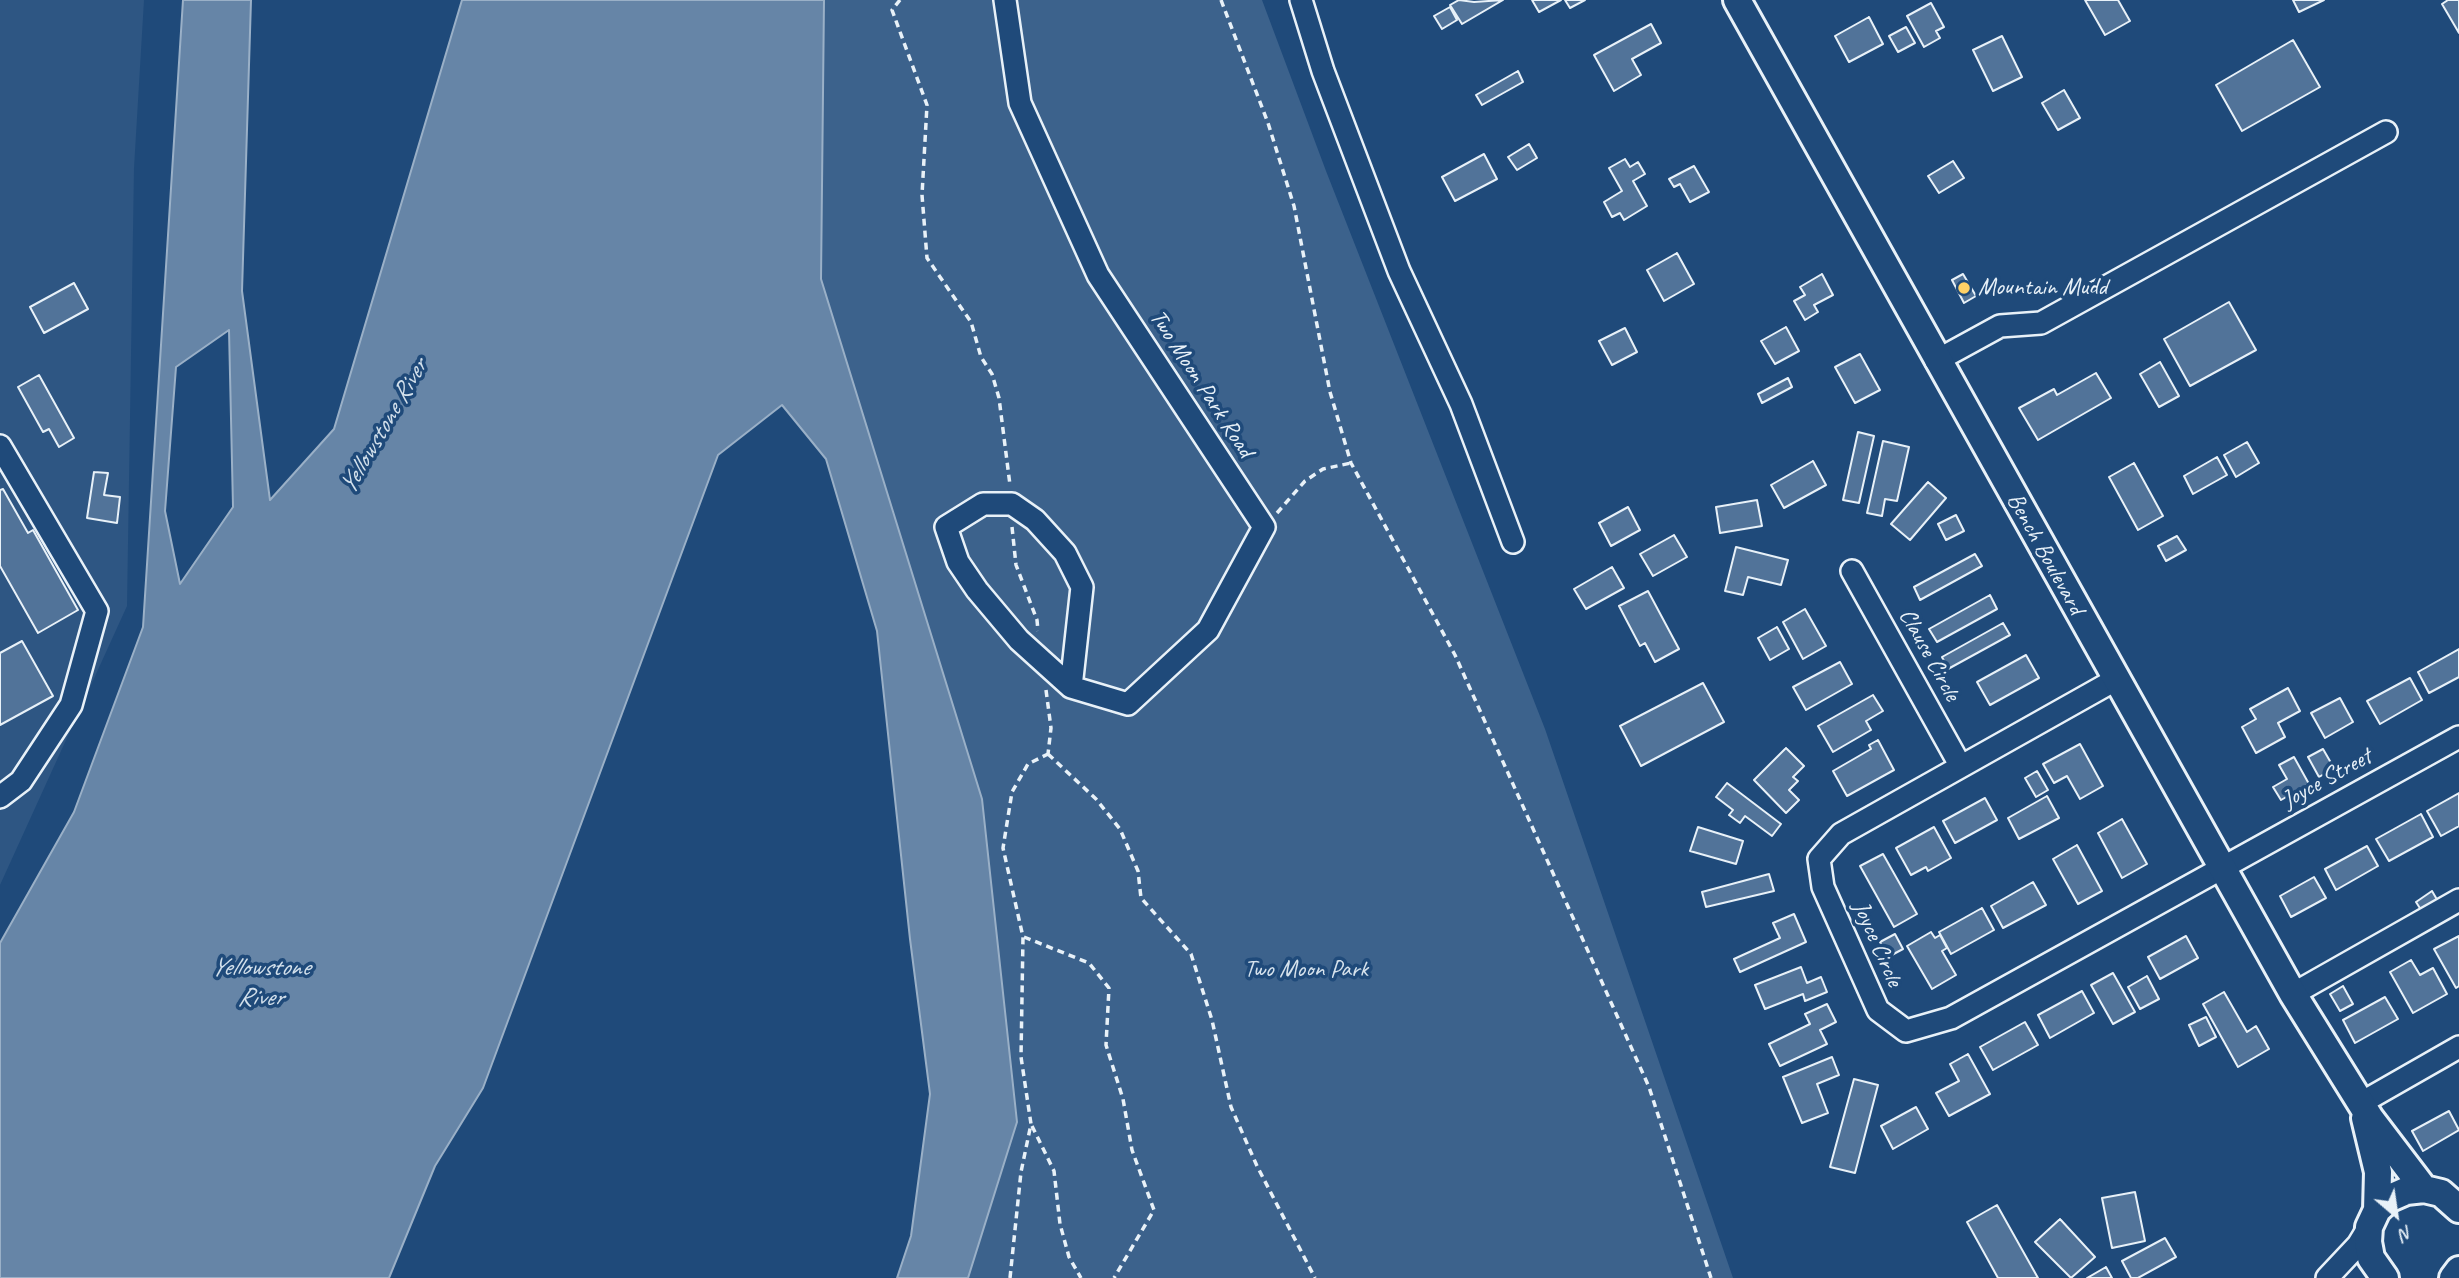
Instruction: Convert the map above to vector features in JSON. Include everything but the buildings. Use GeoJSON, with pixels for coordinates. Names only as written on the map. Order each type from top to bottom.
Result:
{"type":"FeatureCollection","features":[{"type":"Feature","properties":{"kind":"main road","name":"Bench Boulevard"},"geometry":{"type":"LineString","coordinates":[[1737,0],[2293,994],[2361,1103],[2446,1196]]}},
{"type":"Feature","properties":{"kind":"main road","name":"Bench Boulevard"},"geometry":{"type":"LineString","coordinates":[[2361,1103],[2378,1171],[2368,1242],[2371,1258],[2385,1278]]}},
{"type":"Feature","properties":{"kind":"main road"},"geometry":{"type":"LineString","coordinates":[[2373,1219],[2390,1198],[2406,1191],[2446,1196]]}},
{"type":"Feature","properties":{"kind":"main road"},"geometry":{"type":"LineString","coordinates":[[2453,1278],[2459,1270]]}},
{"type":"Feature","properties":{"kind":"street","name":"Two Moon Park Road"},"geometry":{"type":"LineString","coordinates":[[1005,0],[1020,103],[1098,275],[1264,527]]}},
{"type":"Feature","properties":{"kind":"street"},"geometry":{"type":"LineString","coordinates":[[1301,0],[1323,71],[1399,271],[1461,404],[1513,542]]}},
{"type":"Feature","properties":{"kind":"street"},"geometry":{"type":"LineString","coordinates":[[1937,361],[2000,326],[2041,323],[2386,132]]}},
{"type":"Feature","properties":{"kind":"street"},"geometry":{"type":"LineString","coordinates":[[0,446],[97,611],[71,705],[21,781],[0,797]]}},
{"type":"Feature","properties":{"kind":"street"},"geometry":{"type":"LineString","coordinates":[[1070,687],[1082,587],[1065,553],[1035,520],[1012,504],[983,504],[946,527],[958,562],[1018,640],[1070,687],[1128,704],[1208,630],[1264,527]]}},
{"type":"Feature","properties":{"kind":"street","name":"Clause Circle"},"geometry":{"type":"LineString","coordinates":[[1852,571],[1960,765]]}},
{"type":"Feature","properties":{"kind":"street","name":"Joyce Circle"},"geometry":{"type":"LineString","coordinates":[[2115,680],[1841,834],[1819,859],[1823,887],[1878,1010],[1906,1031],[1951,1018],[2221,868]]}},
{"type":"Feature","properties":{"kind":"street","name":"Joyce Street"},"geometry":{"type":"LineString","coordinates":[[2221,868],[2459,737]]}},
{"type":"Feature","properties":{"kind":"street"},"geometry":{"type":"LineString","coordinates":[[2293,994],[2459,900]]}},
{"type":"Feature","properties":{"kind":"street"},"geometry":{"type":"LineString","coordinates":[[2361,1103],[2459,1047]]}},
{"type":"Feature","properties":{"kind":"street"},"geometry":{"type":"LineString","coordinates":[[2327,1278],[2358,1245],[2373,1219]]}},
{"type":"Feature","properties":{"kind":"path"},"geometry":{"type":"LineString","coordinates":[[900,0],[892,10],[928,105],[922,195],[926,258],[971,322],[981,357],[992,374],[1002,423],[1016,565],[1037,620],[1051,728],[1048,754]]}},
{"type":"Feature","properties":{"kind":"path"},"geometry":{"type":"LineString","coordinates":[[1222,0],[1268,123],[1294,206],[1330,392],[1351,463],[1455,655],[1650,1087],[1711,1278]]}},
{"type":"Feature","properties":{"kind":"path"},"geometry":{"type":"LineString","coordinates":[[1264,527],[1305,481],[1323,469],[1351,463]]}},
{"type":"Feature","properties":{"kind":"path"},"geometry":{"type":"LineString","coordinates":[[1048,754],[1028,764],[1012,793],[1003,848],[1023,937],[1021,1058],[1031,1124],[1054,1171],[1060,1224],[1069,1257],[1081,1278]]}},
{"type":"Feature","properties":{"kind":"path"},"geometry":{"type":"LineString","coordinates":[[1048,754],[1096,799],[1120,829],[1139,871],[1141,898],[1191,954],[1212,1020],[1231,1107],[1257,1166],[1315,1278]]}},
{"type":"Feature","properties":{"kind":"path"},"geometry":{"type":"LineString","coordinates":[[1023,937],[1089,963],[1109,988],[1106,1045],[1123,1099],[1132,1150],[1154,1210],[1114,1278]]}},
{"type":"Feature","properties":{"kind":"path"},"geometry":{"type":"LineString","coordinates":[[1010,1278],[1021,1172],[1031,1124]]}},
{"type":"Feature","properties":{"kind":"shaded area"},"geometry":{"type":"Polygon","coordinates":[[[0,0],[144,0],[134,168],[127,606],[0,885],[0,0]]]}},
{"type":"Feature","properties":{"kind":"green space","name":"Two Moon Park"},"geometry":{"type":"Polygon","coordinates":[[[824,0],[1262,0],[1326,171],[1545,729],[1733,1278],[968,1278],[1017,1122],[821,279],[824,0]]]}},
{"type":"Feature","properties":{"kind":"water","name":"Yellowstone River"},"geometry":{"type":"Polygon","coordinates":[[[183,0],[251,0],[242,291],[270,500],[334,429],[462,0],[824,0],[821,279],[982,799],[1017,1122],[968,1278],[897,1278],[911,1236],[930,1094],[910,939],[877,631],[826,459],[782,405],[718,455],[483,1088],[435,1166],[389,1278],[0,1278],[0,943],[74,812],[143,627],[183,0]],[[229,330],[176,367],[165,511],[180,584],[233,507],[229,330]]]}},
{"type":"Feature","properties":{"kind":"place","name":"Mountain Mudd"},"geometry":{"type":"Point","coordinates":[1964,288]}}]}
